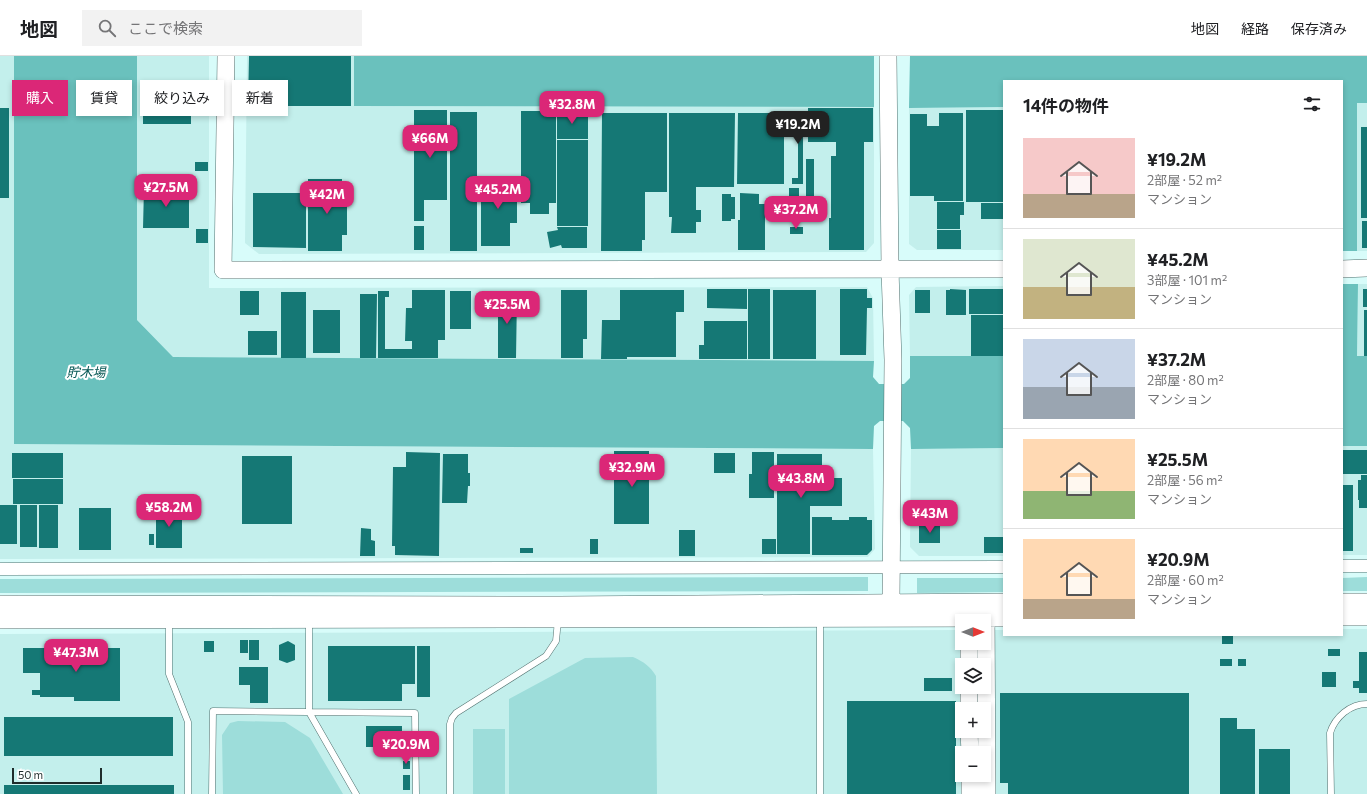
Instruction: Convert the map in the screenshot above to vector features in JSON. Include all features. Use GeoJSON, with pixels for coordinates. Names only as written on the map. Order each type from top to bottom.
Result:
{"type":"FeatureCollection","features":[{"type":"Feature","properties":{"kind":"street"},"geometry":{"type":"LineString","coordinates":[[226,56],[223,270],[1003,269]]}},
{"type":"Feature","properties":{"kind":"street"},"geometry":{"type":"LineString","coordinates":[[888,56],[890,270],[893,360],[891,603]]}},
{"type":"Feature","properties":{"kind":"street"},"geometry":{"type":"LineString","coordinates":[[1343,269],[1366,268]]}},
{"type":"Feature","properties":{"kind":"street"},"geometry":{"type":"LineString","coordinates":[[1343,566],[1367,566]]}},
{"type":"Feature","properties":{"kind":"street"},"geometry":{"type":"LineString","coordinates":[[0,570],[1003,567]]}},
{"type":"Feature","properties":{"kind":"street"},"geometry":{"type":"LineString","coordinates":[[0,604],[309,612],[820,610],[969,614],[986,610],[1003,602]]}},
{"type":"Feature","properties":{"kind":"street"},"geometry":{"type":"LineString","coordinates":[[1343,602],[1367,602]]}},
{"type":"Feature","properties":{"kind":"street"},"geometry":{"type":"LineString","coordinates":[[820,610],[891,603],[969,614]]}},
{"type":"Feature","properties":{"kind":"street"},"geometry":{"type":"LineString","coordinates":[[986,610],[1003,618]]}},
{"type":"Feature","properties":{"kind":"street"},"geometry":{"type":"LineString","coordinates":[[986,610],[987,794]]}},
{"type":"Feature","properties":{"kind":"street"},"geometry":{"type":"LineString","coordinates":[[0,620],[169,619],[309,612]]}},
{"type":"Feature","properties":{"kind":"street"},"geometry":{"type":"LineString","coordinates":[[1343,617],[1367,617]]}},
{"type":"Feature","properties":{"kind":"street"},"geometry":{"type":"LineString","coordinates":[[970,782],[970,794]]}},
{"type":"Feature","properties":{"kind":"lane"},"geometry":{"type":"LineString","coordinates":[[820,610],[820,794]]}},
{"type":"Feature","properties":{"kind":"lane"},"geometry":{"type":"LineString","coordinates":[[309,612],[309,712],[356,794]]}},
{"type":"Feature","properties":{"kind":"lane"},"geometry":{"type":"LineString","coordinates":[[450,794],[450,724],[452,718],[456,713],[546,656],[556,640],[558,612]]}},
{"type":"Feature","properties":{"kind":"lane"},"geometry":{"type":"LineString","coordinates":[[169,619],[169,674],[188,722],[188,794]]}},
{"type":"Feature","properties":{"kind":"lane"},"geometry":{"type":"LineString","coordinates":[[1331,794],[1330,733],[1333,724],[1349,709],[1362,704],[1367,704]]}},
{"type":"Feature","properties":{"kind":"lane"},"geometry":{"type":"LineString","coordinates":[[212,794],[213,711],[415,714],[416,794]]}},
{"type":"Feature","properties":{"kind":"shaded area"},"geometry":{"type":"Polygon","coordinates":[[[0,56],[14,56],[12,116],[14,116],[14,444],[873,449],[875,549],[868,557],[0,559],[0,56]]]}},
{"type":"Feature","properties":{"kind":"shaded area"},"geometry":{"type":"Polygon","coordinates":[[[137,56],[209,56],[209,80],[140,80],[140,116],[209,116],[209,288],[867,287],[873,298],[874,361],[173,357],[137,320],[137,56]]]}},
{"type":"Feature","properties":{"kind":"shaded area"},"geometry":{"type":"Polygon","coordinates":[[[247,56],[354,56],[354,106],[874,107],[874,243],[866,252],[259,254],[245,243],[246,116],[288,116],[288,80],[247,80],[247,56]]]}},
{"type":"Feature","properties":{"kind":"shaded area"},"geometry":{"type":"Polygon","coordinates":[[[1357,103],[1367,103],[1367,251],[1357,251],[1357,103]]]}},
{"type":"Feature","properties":{"kind":"shaded area"},"geometry":{"type":"Polygon","coordinates":[[[1003,107],[1003,250],[917,250],[909,244],[909,108],[1003,107]]]}},
{"type":"Feature","properties":{"kind":"shaded area"},"geometry":{"type":"Polygon","coordinates":[[[1358,284],[1367,284],[1367,356],[1357,356],[1358,284]]]}},
{"type":"Feature","properties":{"kind":"shaded area"},"geometry":{"type":"Polygon","coordinates":[[[1003,286],[1003,356],[910,356],[909,295],[916,287],[1003,286]]]}},
{"type":"Feature","properties":{"kind":"shaded area"},"geometry":{"type":"Polygon","coordinates":[[[1343,446],[1367,446],[1367,555],[1343,555],[1343,446]]]}},
{"type":"Feature","properties":{"kind":"shaded area"},"geometry":{"type":"Polygon","coordinates":[[[1003,448],[1003,556],[919,556],[910,547],[911,449],[1003,448]]]}},
{"type":"Feature","properties":{"kind":"shaded area"},"geometry":{"type":"Polygon","coordinates":[[[868,577],[868,591],[0,593],[0,579],[868,577]]]}},
{"type":"Feature","properties":{"kind":"shaded area"},"geometry":{"type":"Polygon","coordinates":[[[1367,577],[1367,591],[1343,591],[1343,578],[1367,577]]]}},
{"type":"Feature","properties":{"kind":"shaded area"},"geometry":{"type":"Polygon","coordinates":[[[917,578],[1003,578],[1003,592],[917,593],[917,578]]]}},
{"type":"Feature","properties":{"kind":"shaded area"},"geometry":{"type":"Polygon","coordinates":[[[1343,629],[1367,629],[1367,794],[0,794],[0,634],[955,630],[955,650],[991,650],[991,630],[1003,630],[1003,636],[1343,636],[1343,629]]]}},
{"type":"Feature","properties":{"kind":"shaded area"},"geometry":{"type":"Polygon","coordinates":[[[633,657],[646,665],[656,676],[657,794],[509,794],[509,699],[585,658],[633,657]]]}},
{"type":"Feature","properties":{"kind":"shaded area"},"geometry":{"type":"Polygon","coordinates":[[[238,721],[285,722],[310,738],[343,794],[223,794],[222,735],[230,723],[238,721]]]}},
{"type":"Feature","properties":{"kind":"shaded area"},"geometry":{"type":"Polygon","coordinates":[[[473,729],[505,729],[505,794],[473,794],[473,729]]]}},
{"type":"Feature","properties":{"kind":"water","name":"貯木場"},"geometry":{"type":"Polygon","coordinates":[[[14,56],[137,56],[137,320],[173,357],[874,361],[873,377],[879,384],[904,384],[910,378],[910,356],[1003,356],[1003,448],[911,449],[910,428],[903,421],[880,421],[874,426],[873,449],[14,444],[14,116],[68,116],[68,80],[14,80],[14,56]]]}},
{"type":"Feature","properties":{"kind":"water"},"geometry":{"type":"Polygon","coordinates":[[[354,56],[874,56],[874,107],[354,106],[354,56]]]}},
{"type":"Feature","properties":{"kind":"water"},"geometry":{"type":"Polygon","coordinates":[[[910,56],[1367,56],[1367,103],[1357,103],[1357,251],[1343,251],[1343,80],[1003,80],[1003,107],[909,108],[910,56]]]}},
{"type":"Feature","properties":{"kind":"water"},"geometry":{"type":"Polygon","coordinates":[[[1343,284],[1358,284],[1357,356],[1367,356],[1367,446],[1343,446],[1343,284]]]}},
{"type":"Feature","properties":{"kind":"building"},"geometry":{"type":"Polygon","coordinates":[[[249,56],[351,56],[351,106],[288,106],[288,80],[249,80],[249,56]]]}},
{"type":"Feature","properties":{"kind":"building"},"geometry":{"type":"Polygon","coordinates":[[[0,108],[9,108],[9,198],[0,198],[0,108]]]}},
{"type":"Feature","properties":{"kind":"building"},"geometry":{"type":"Polygon","coordinates":[[[808,108],[873,108],[873,142],[864,142],[864,250],[829,250],[829,218],[831,218],[831,156],[836,156],[836,142],[808,142],[808,108]]]}},
{"type":"Feature","properties":{"kind":"building"},"geometry":{"type":"Polygon","coordinates":[[[414,110],[447,110],[447,200],[424,200],[424,221],[414,221],[414,110]]]}},
{"type":"Feature","properties":{"kind":"building"},"geometry":{"type":"Polygon","coordinates":[[[966,110],[1003,110],[1003,202],[966,202],[966,110]]]}},
{"type":"Feature","properties":{"kind":"building"},"geometry":{"type":"Polygon","coordinates":[[[521,111],[556,111],[556,203],[549,203],[549,214],[530,214],[530,203],[521,203],[521,111]]]}},
{"type":"Feature","properties":{"kind":"building"},"geometry":{"type":"Polygon","coordinates":[[[557,111],[588,111],[588,139],[557,139],[557,111]]]}},
{"type":"Feature","properties":{"kind":"building"},"geometry":{"type":"Polygon","coordinates":[[[450,112],[477,112],[477,251],[450,251],[450,112]]]}},
{"type":"Feature","properties":{"kind":"building"},"geometry":{"type":"Polygon","coordinates":[[[602,113],[667,113],[667,192],[645,192],[645,240],[642,240],[642,251],[601,251],[602,113]]]}},
{"type":"Feature","properties":{"kind":"building"},"geometry":{"type":"Polygon","coordinates":[[[669,113],[735,113],[734,187],[696,187],[696,210],[701,210],[701,222],[696,222],[696,233],[671,233],[672,217],[669,217],[669,113]]]}},
{"type":"Feature","properties":{"kind":"building"},"geometry":{"type":"Polygon","coordinates":[[[738,113],[780,113],[780,121],[784,121],[784,184],[737,184],[738,113]]]}},
{"type":"Feature","properties":{"kind":"building"},"geometry":{"type":"Polygon","coordinates":[[[781,113],[803,113],[803,184],[792,184],[792,178],[798,178],[798,118],[781,118],[781,113]]]}},
{"type":"Feature","properties":{"kind":"building"},"geometry":{"type":"Polygon","coordinates":[[[939,113],[963,113],[963,201],[934,201],[934,196],[910,196],[910,114],[927,114],[927,126],[939,126],[939,113]]]}},
{"type":"Feature","properties":{"kind":"building"},"geometry":{"type":"Polygon","coordinates":[[[143,116],[191,116],[191,124],[143,124],[143,116]]]}},
{"type":"Feature","properties":{"kind":"building"},"geometry":{"type":"Polygon","coordinates":[[[1361,127],[1367,127],[1367,218],[1361,218],[1361,127]]]}},
{"type":"Feature","properties":{"kind":"building"},"geometry":{"type":"Polygon","coordinates":[[[557,140],[588,140],[588,226],[557,226],[557,140]]]}},
{"type":"Feature","properties":{"kind":"building"},"geometry":{"type":"Polygon","coordinates":[[[806,159],[814,159],[814,211],[806,211],[806,159]]]}},
{"type":"Feature","properties":{"kind":"building"},"geometry":{"type":"Polygon","coordinates":[[[195,162],[208,162],[208,171],[195,171],[195,162]]]}},
{"type":"Feature","properties":{"kind":"building"},"geometry":{"type":"Polygon","coordinates":[[[481,177],[517,178],[517,223],[510,223],[510,246],[481,246],[481,177]]]}},
{"type":"Feature","properties":{"kind":"building"},"geometry":{"type":"Polygon","coordinates":[[[308,179],[342,179],[342,193],[347,193],[347,235],[342,235],[342,251],[308,251],[308,179]]]}},
{"type":"Feature","properties":{"kind":"building"},"geometry":{"type":"Polygon","coordinates":[[[144,188],[189,188],[189,228],[143,228],[144,188]]]}},
{"type":"Feature","properties":{"kind":"building"},"geometry":{"type":"Polygon","coordinates":[[[789,188],[799,188],[799,198],[789,198],[789,188]]]}},
{"type":"Feature","properties":{"kind":"building"},"geometry":{"type":"Polygon","coordinates":[[[253,193],[306,193],[306,248],[253,247],[253,193]]]}},
{"type":"Feature","properties":{"kind":"building"},"geometry":{"type":"Polygon","coordinates":[[[740,193],[759,194],[759,204],[765,204],[765,250],[738,250],[740,193]]]}},
{"type":"Feature","properties":{"kind":"building"},"geometry":{"type":"Polygon","coordinates":[[[722,194],[731,194],[731,197],[735,197],[735,219],[731,219],[731,221],[722,221],[722,194]]]}},
{"type":"Feature","properties":{"kind":"building"},"geometry":{"type":"Polygon","coordinates":[[[937,202],[964,202],[964,215],[937,215],[937,202]]]}},
{"type":"Feature","properties":{"kind":"building"},"geometry":{"type":"Polygon","coordinates":[[[981,203],[1003,203],[1003,219],[981,219],[981,203]]]}},
{"type":"Feature","properties":{"kind":"building"},"geometry":{"type":"Polygon","coordinates":[[[937,215],[960,215],[960,229],[937,229],[937,215]]]}},
{"type":"Feature","properties":{"kind":"building"},"geometry":{"type":"Polygon","coordinates":[[[1362,221],[1367,221],[1367,248],[1362,248],[1362,221]]]}},
{"type":"Feature","properties":{"kind":"building"},"geometry":{"type":"Polygon","coordinates":[[[414,226],[424,226],[424,250],[414,250],[414,226]]]}},
{"type":"Feature","properties":{"kind":"building"},"geometry":{"type":"Polygon","coordinates":[[[557,227],[587,227],[587,248],[562,248],[561,245],[550,248],[547,232],[558,230],[557,227]]]}},
{"type":"Feature","properties":{"kind":"building"},"geometry":{"type":"Polygon","coordinates":[[[790,227],[803,227],[803,234],[790,234],[790,227]]]}},
{"type":"Feature","properties":{"kind":"building"},"geometry":{"type":"Polygon","coordinates":[[[196,229],[208,229],[208,243],[196,243],[196,229]]]}},
{"type":"Feature","properties":{"kind":"building"},"geometry":{"type":"Polygon","coordinates":[[[937,230],[961,230],[961,249],[937,249],[937,230]]]}},
{"type":"Feature","properties":{"kind":"building"},"geometry":{"type":"Polygon","coordinates":[[[707,289],[747,289],[747,309],[707,308],[707,289]]]}},
{"type":"Feature","properties":{"kind":"building"},"geometry":{"type":"Polygon","coordinates":[[[748,289],[770,289],[770,359],[748,359],[748,289]]]}},
{"type":"Feature","properties":{"kind":"building"},"geometry":{"type":"Polygon","coordinates":[[[840,289],[867,289],[867,298],[872,298],[872,308],[867,308],[866,355],[840,355],[840,289]]]}},
{"type":"Feature","properties":{"kind":"building"},"geometry":{"type":"Polygon","coordinates":[[[969,289],[1003,289],[1003,314],[969,314],[969,289]]]}},
{"type":"Feature","properties":{"kind":"building"},"geometry":{"type":"Polygon","coordinates":[[[1363,289],[1367,289],[1367,307],[1363,307],[1363,289]]]}},
{"type":"Feature","properties":{"kind":"building"},"geometry":{"type":"Polygon","coordinates":[[[412,290],[445,290],[445,340],[438,340],[438,358],[378,358],[378,291],[389,291],[389,297],[385,297],[385,349],[412,349],[412,341],[405,341],[406,308],[412,308],[412,290]]]}},
{"type":"Feature","properties":{"kind":"building"},"geometry":{"type":"Polygon","coordinates":[[[561,290],[587,290],[587,339],[583,339],[583,358],[561,358],[561,290]]]}},
{"type":"Feature","properties":{"kind":"building"},"geometry":{"type":"Polygon","coordinates":[[[620,290],[684,290],[684,312],[676,312],[676,357],[627,357],[627,359],[601,359],[602,320],[620,320],[620,290]]]}},
{"type":"Feature","properties":{"kind":"building"},"geometry":{"type":"Polygon","coordinates":[[[773,290],[789,290],[789,359],[773,359],[773,290]]]}},
{"type":"Feature","properties":{"kind":"building"},"geometry":{"type":"Polygon","coordinates":[[[789,290],[816,290],[816,359],[789,359],[789,290]]]}},
{"type":"Feature","properties":{"kind":"building"},"geometry":{"type":"Polygon","coordinates":[[[915,290],[930,290],[930,313],[915,313],[915,290]]]}},
{"type":"Feature","properties":{"kind":"building"},"geometry":{"type":"Polygon","coordinates":[[[946,290],[966,290],[966,315],[946,315],[946,290]]]}},
{"type":"Feature","properties":{"kind":"building"},"geometry":{"type":"Polygon","coordinates":[[[240,291],[259,291],[259,315],[240,315],[240,291]]]}},
{"type":"Feature","properties":{"kind":"building"},"geometry":{"type":"Polygon","coordinates":[[[450,291],[471,291],[471,329],[450,329],[450,291]]]}},
{"type":"Feature","properties":{"kind":"building"},"geometry":{"type":"Polygon","coordinates":[[[281,292],[306,292],[306,358],[281,358],[281,292]]]}},
{"type":"Feature","properties":{"kind":"building"},"geometry":{"type":"Polygon","coordinates":[[[360,294],[377,294],[376,358],[360,358],[360,294]]]}},
{"type":"Feature","properties":{"kind":"building"},"geometry":{"type":"Polygon","coordinates":[[[491,295],[517,295],[516,358],[498,358],[498,305],[491,305],[491,295]]]}},
{"type":"Feature","properties":{"kind":"building"},"geometry":{"type":"Polygon","coordinates":[[[313,310],[340,310],[340,353],[313,353],[313,310]]]}},
{"type":"Feature","properties":{"kind":"building"},"geometry":{"type":"Polygon","coordinates":[[[1364,310],[1367,310],[1367,356],[1364,356],[1364,310]]]}},
{"type":"Feature","properties":{"kind":"building"},"geometry":{"type":"Polygon","coordinates":[[[971,315],[1003,315],[1003,356],[971,356],[971,315]]]}},
{"type":"Feature","properties":{"kind":"building"},"geometry":{"type":"Polygon","coordinates":[[[704,321],[747,321],[747,359],[699,359],[699,345],[704,345],[704,321]]]}},
{"type":"Feature","properties":{"kind":"building"},"geometry":{"type":"Polygon","coordinates":[[[248,331],[277,331],[277,355],[248,355],[248,331]]]}},
{"type":"Feature","properties":{"kind":"building"},"geometry":{"type":"Polygon","coordinates":[[[1343,450],[1367,450],[1367,474],[1343,474],[1343,450]]]}},
{"type":"Feature","properties":{"kind":"building"},"geometry":{"type":"Polygon","coordinates":[[[614,451],[649,451],[649,524],[614,524],[614,451]]]}},
{"type":"Feature","properties":{"kind":"building"},"geometry":{"type":"Polygon","coordinates":[[[406,452],[440,453],[439,556],[395,555],[395,546],[392,546],[393,467],[406,467],[406,452]]]}},
{"type":"Feature","properties":{"kind":"building"},"geometry":{"type":"Polygon","coordinates":[[[752,452],[774,452],[774,498],[749,498],[749,474],[752,474],[752,452]]]}},
{"type":"Feature","properties":{"kind":"building"},"geometry":{"type":"Polygon","coordinates":[[[12,453],[63,453],[63,478],[12,478],[12,453]]]}},
{"type":"Feature","properties":{"kind":"building"},"geometry":{"type":"Polygon","coordinates":[[[714,453],[735,453],[735,473],[714,473],[714,453]]]}},
{"type":"Feature","properties":{"kind":"building"},"geometry":{"type":"Polygon","coordinates":[[[443,454],[468,454],[470,486],[468,486],[467,503],[442,503],[443,454]]]}},
{"type":"Feature","properties":{"kind":"building"},"geometry":{"type":"Polygon","coordinates":[[[777,454],[822,454],[822,478],[842,478],[842,506],[810,506],[810,554],[777,554],[777,454]]]}},
{"type":"Feature","properties":{"kind":"building"},"geometry":{"type":"Polygon","coordinates":[[[242,456],[292,456],[292,524],[242,524],[242,456]]]}},
{"type":"Feature","properties":{"kind":"building"},"geometry":{"type":"Polygon","coordinates":[[[1361,475],[1367,475],[1367,508],[1359,508],[1358,480],[1361,480],[1361,475]]]}},
{"type":"Feature","properties":{"kind":"building"},"geometry":{"type":"Polygon","coordinates":[[[13,479],[63,479],[63,504],[13,504],[13,479]]]}},
{"type":"Feature","properties":{"kind":"building"},"geometry":{"type":"Polygon","coordinates":[[[1343,485],[1353,485],[1353,551],[1343,551],[1343,485]]]}},
{"type":"Feature","properties":{"kind":"building"},"geometry":{"type":"Polygon","coordinates":[[[0,505],[17,505],[17,544],[0,544],[0,505]]]}},
{"type":"Feature","properties":{"kind":"building"},"geometry":{"type":"Polygon","coordinates":[[[20,505],[37,505],[37,547],[20,547],[20,505]]]}},
{"type":"Feature","properties":{"kind":"building"},"geometry":{"type":"Polygon","coordinates":[[[39,505],[58,505],[58,548],[39,548],[39,505]]]}},
{"type":"Feature","properties":{"kind":"building"},"geometry":{"type":"Polygon","coordinates":[[[79,508],[111,508],[111,550],[79,550],[79,508]]]}},
{"type":"Feature","properties":{"kind":"building"},"geometry":{"type":"Polygon","coordinates":[[[156,508],[182,508],[182,548],[156,548],[156,508]]]}},
{"type":"Feature","properties":{"kind":"building"},"geometry":{"type":"Polygon","coordinates":[[[812,517],[832,517],[832,520],[849,520],[849,517],[867,517],[867,520],[872,520],[872,550],[867,555],[812,555],[812,517]]]}},
{"type":"Feature","properties":{"kind":"building"},"geometry":{"type":"Polygon","coordinates":[[[919,526],[940,526],[940,543],[919,543],[919,526]]]}},
{"type":"Feature","properties":{"kind":"building"},"geometry":{"type":"Polygon","coordinates":[[[361,528],[371,529],[371,540],[375,541],[375,556],[360,556],[361,528]]]}},
{"type":"Feature","properties":{"kind":"building"},"geometry":{"type":"Polygon","coordinates":[[[679,530],[695,530],[695,556],[679,556],[679,530]]]}},
{"type":"Feature","properties":{"kind":"building"},"geometry":{"type":"Polygon","coordinates":[[[149,534],[154,534],[154,545],[149,545],[149,534]]]}},
{"type":"Feature","properties":{"kind":"building"},"geometry":{"type":"Polygon","coordinates":[[[984,537],[1003,537],[1003,553],[984,553],[984,537]]]}},
{"type":"Feature","properties":{"kind":"building"},"geometry":{"type":"Polygon","coordinates":[[[590,539],[598,539],[598,554],[590,554],[590,539]]]}},
{"type":"Feature","properties":{"kind":"building"},"geometry":{"type":"Polygon","coordinates":[[[762,539],[776,539],[776,554],[762,554],[762,539]]]}},
{"type":"Feature","properties":{"kind":"building"},"geometry":{"type":"Polygon","coordinates":[[[520,548],[533,548],[533,553],[520,553],[520,548]]]}},
{"type":"Feature","properties":{"kind":"building"},"geometry":{"type":"Polygon","coordinates":[[[1222,636],[1233,636],[1233,644],[1222,644],[1222,636]]]}},
{"type":"Feature","properties":{"kind":"building"},"geometry":{"type":"Polygon","coordinates":[[[240,640],[248,640],[248,653],[240,653],[240,640]]]}},
{"type":"Feature","properties":{"kind":"building"},"geometry":{"type":"Polygon","coordinates":[[[249,640],[259,640],[259,660],[249,660],[249,640]]]}},
{"type":"Feature","properties":{"kind":"building"},"geometry":{"type":"Polygon","coordinates":[[[204,641],[214,641],[214,652],[204,652],[204,641]]]}},
{"type":"Feature","properties":{"kind":"building"},"geometry":{"type":"Polygon","coordinates":[[[288,641],[295,645],[295,660],[287,663],[279,660],[279,645],[288,641]]]}},
{"type":"Feature","properties":{"kind":"building"},"geometry":{"type":"Polygon","coordinates":[[[328,646],[415,646],[415,684],[402,684],[402,701],[328,701],[328,646]]]}},
{"type":"Feature","properties":{"kind":"building"},"geometry":{"type":"Polygon","coordinates":[[[417,646],[430,646],[430,697],[417,697],[417,646]]]}},
{"type":"Feature","properties":{"kind":"building"},"geometry":{"type":"Polygon","coordinates":[[[23,648],[120,648],[120,701],[74,701],[74,697],[40,697],[40,695],[32,695],[32,690],[40,690],[40,673],[23,673],[23,648]]]}},
{"type":"Feature","properties":{"kind":"building"},"geometry":{"type":"Polygon","coordinates":[[[1328,649],[1340,649],[1340,656],[1328,656],[1328,649]]]}},
{"type":"Feature","properties":{"kind":"building"},"geometry":{"type":"Polygon","coordinates":[[[1359,652],[1367,652],[1367,693],[1359,693],[1359,688],[1353,688],[1353,681],[1359,681],[1359,652]]]}},
{"type":"Feature","properties":{"kind":"building"},"geometry":{"type":"Polygon","coordinates":[[[1220,659],[1232,659],[1232,666],[1220,666],[1220,659]]]}},
{"type":"Feature","properties":{"kind":"building"},"geometry":{"type":"Polygon","coordinates":[[[1238,659],[1246,659],[1246,666],[1238,666],[1238,659]]]}},
{"type":"Feature","properties":{"kind":"building"},"geometry":{"type":"Polygon","coordinates":[[[239,667],[268,667],[268,703],[250,703],[250,685],[239,685],[239,667]]]}},
{"type":"Feature","properties":{"kind":"building"},"geometry":{"type":"Polygon","coordinates":[[[1322,672],[1336,672],[1336,687],[1322,687],[1322,672]]]}},
{"type":"Feature","properties":{"kind":"building"},"geometry":{"type":"Polygon","coordinates":[[[924,678],[952,678],[952,691],[924,691],[924,678]]]}},
{"type":"Feature","properties":{"kind":"building"},"geometry":{"type":"Polygon","coordinates":[[[1000,693],[1189,693],[1189,794],[1008,794],[1008,783],[1000,783],[1000,693]]]}},
{"type":"Feature","properties":{"kind":"building"},"geometry":{"type":"Polygon","coordinates":[[[847,701],[956,701],[956,794],[847,794],[847,701]]]}},
{"type":"Feature","properties":{"kind":"building"},"geometry":{"type":"Polygon","coordinates":[[[4,717],[173,717],[173,756],[4,756],[4,717]]]}},
{"type":"Feature","properties":{"kind":"building"},"geometry":{"type":"Polygon","coordinates":[[[1220,718],[1237,718],[1237,729],[1255,729],[1255,794],[1220,794],[1220,718]]]}},
{"type":"Feature","properties":{"kind":"building"},"geometry":{"type":"Polygon","coordinates":[[[366,726],[402,726],[402,747],[366,747],[366,726]]]}},
{"type":"Feature","properties":{"kind":"building"},"geometry":{"type":"Polygon","coordinates":[[[1259,749],[1290,749],[1290,794],[1259,794],[1259,749]]]}},
{"type":"Feature","properties":{"kind":"building"},"geometry":{"type":"Polygon","coordinates":[[[403,761],[410,761],[410,769],[403,769],[403,761]]]}},
{"type":"Feature","properties":{"kind":"building"},"geometry":{"type":"Polygon","coordinates":[[[403,775],[410,775],[410,790],[403,790],[403,775]]]}},
{"type":"Feature","properties":{"kind":"building"},"geometry":{"type":"Polygon","coordinates":[[[4,785],[174,785],[174,794],[4,794],[4,785]]]}}]}
